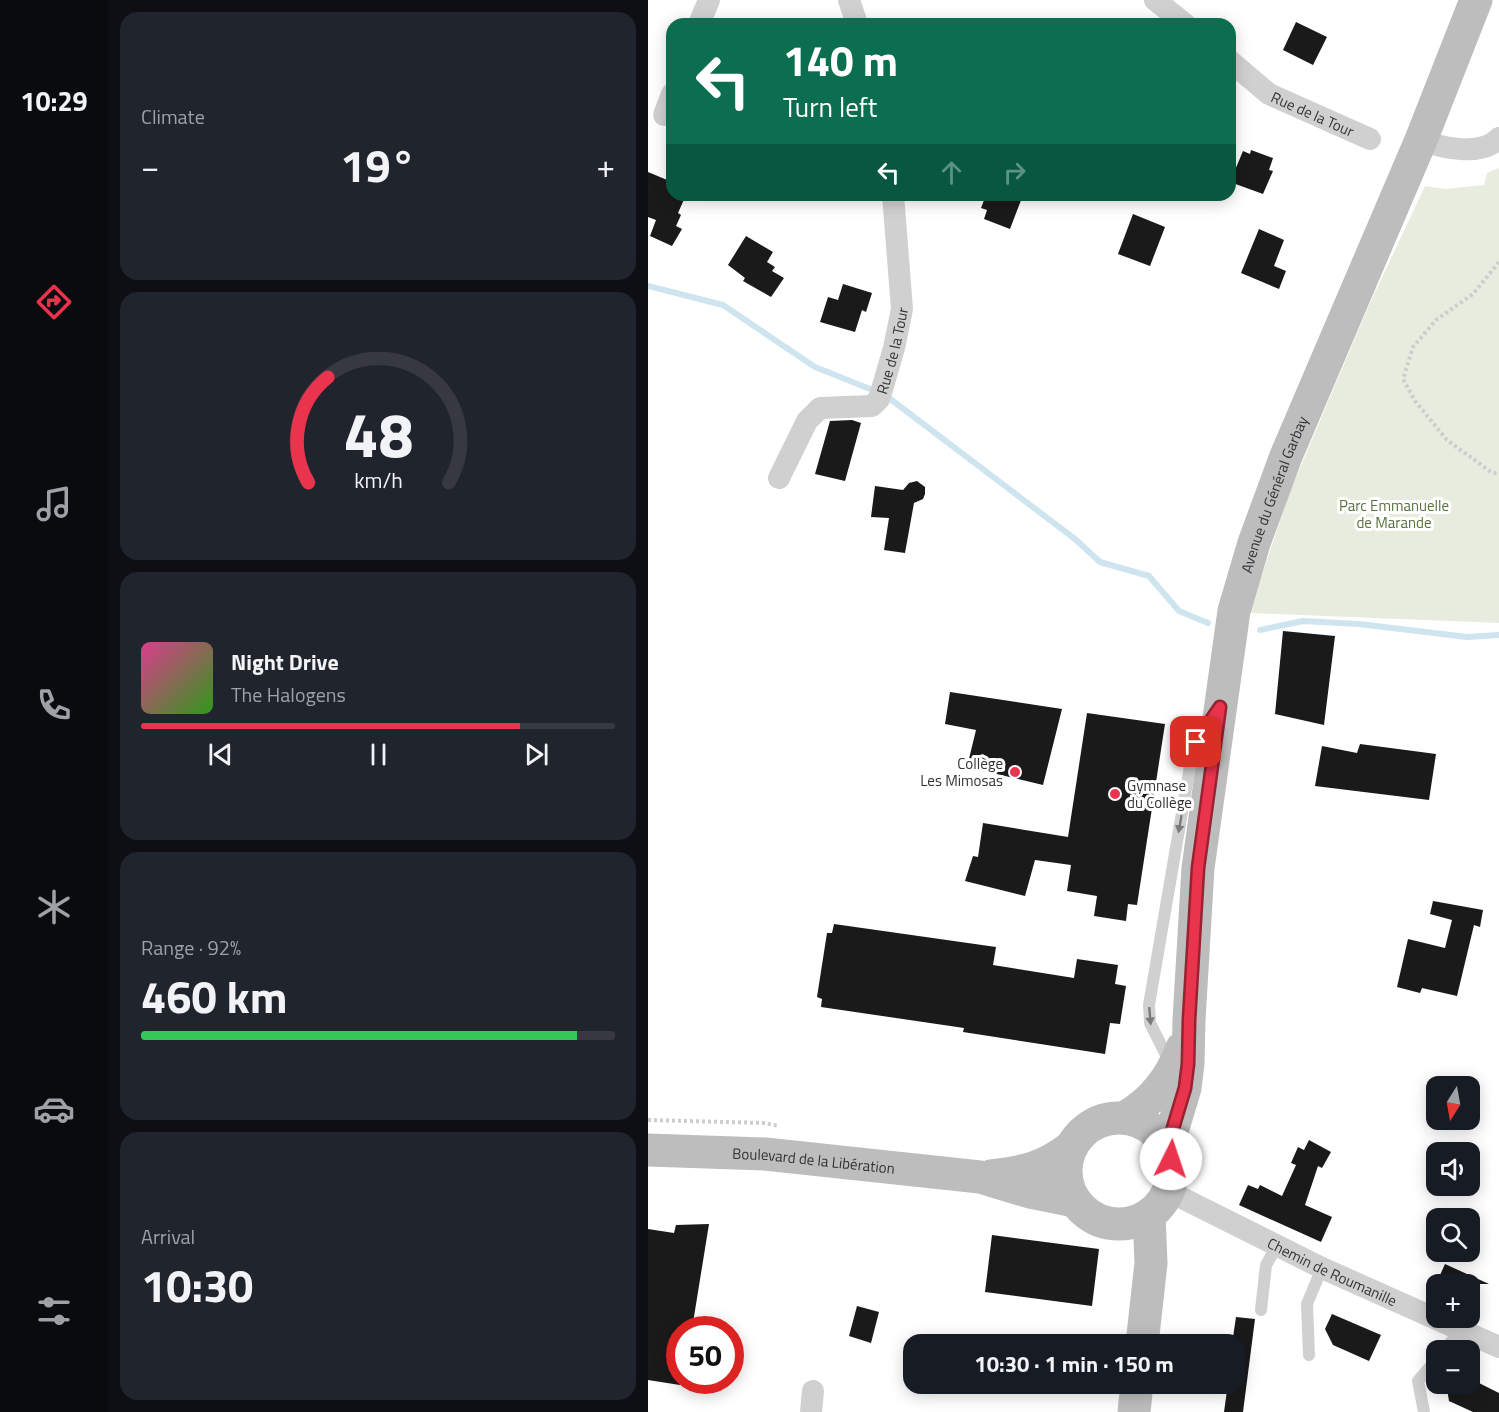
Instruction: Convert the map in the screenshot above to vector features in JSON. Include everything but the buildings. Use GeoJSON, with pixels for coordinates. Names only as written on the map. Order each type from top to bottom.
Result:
{"type":"FeatureCollection","features":[{"type":"Feature","properties":{"kind":"main road","name":"Avenue du Général Garbay"},"geometry":{"type":"LineString","coordinates":[[1167,1148],[1185,1088],[1188,1064],[1198,868],[1234,610],[1254,543],[1310,398],[1421,140],[1476,0]]}},
{"type":"Feature","properties":{"kind":"main road","name":"Avenue du Général Garbay"},"geometry":{"type":"LineString","coordinates":[[1124,1118],[1150,1101],[1173,1069],[1182,1049],[1189,1020]]}},
{"type":"Feature","properties":{"kind":"main road"},"geometry":{"type":"LineString","coordinates":[[1143,1334],[1159,1203],[1172,1169],[1167,1148],[1157,1133],[1142,1123],[1124,1118],[1108,1119],[1093,1124],[1080,1134],[1071,1147],[1066,1165],[1067,1184],[1075,1201],[1083,1210],[1106,1222],[1121,1224],[1135,1221],[1159,1203]]}},
{"type":"Feature","properties":{"kind":"main road"},"geometry":{"type":"LineString","coordinates":[[980,1177],[1032,1170],[1047,1164],[1071,1147]]}},
{"type":"Feature","properties":{"kind":"main road","name":"Boulevard de la Libération"},"geometry":{"type":"LineString","coordinates":[[648,1150],[765,1154],[980,1177]]}},
{"type":"Feature","properties":{"kind":"main road"},"geometry":{"type":"LineString","coordinates":[[980,1177],[1030,1192],[1075,1201]]}},
{"type":"Feature","properties":{"kind":"main road"},"geometry":{"type":"LineString","coordinates":[[1106,1222],[1136,1264],[1147,1303]]}},
{"type":"Feature","properties":{"kind":"main road"},"geometry":{"type":"LineString","coordinates":[[1134,1412],[1136,1394]]}},
{"type":"Feature","properties":{"kind":"street"},"geometry":{"type":"LineString","coordinates":[[702,18],[709,0]]}},
{"type":"Feature","properties":{"kind":"street"},"geometry":{"type":"LineString","coordinates":[[849,0],[855,18]]}},
{"type":"Feature","properties":{"kind":"street"},"geometry":{"type":"LineString","coordinates":[[1155,0],[1178,18]]}},
{"type":"Feature","properties":{"kind":"street","name":"Rue de la Tour"},"geometry":{"type":"LineString","coordinates":[[1236,66],[1269,94],[1370,139]]}},
{"type":"Feature","properties":{"kind":"street"},"geometry":{"type":"LineString","coordinates":[[664,115],[666,110]]}},
{"type":"Feature","properties":{"kind":"street"},"geometry":{"type":"LineString","coordinates":[[1421,140],[1442,148],[1465,150],[1483,147],[1499,138]]}},
{"type":"Feature","properties":{"kind":"street","name":"Rue de la Tour"},"geometry":{"type":"LineString","coordinates":[[779,478],[807,421],[820,408],[872,406],[881,393],[902,309],[893,201]]}},
{"type":"Feature","properties":{"kind":"street","name":"Chemin de Roumanille"},"geometry":{"type":"LineString","coordinates":[[1159,1203],[1178,1195],[1322,1268],[1499,1347]]}},
{"type":"Feature","properties":{"kind":"lane"},"geometry":{"type":"LineString","coordinates":[[1173,1069],[1150,1023],[1149,1005],[1190,766],[1196,742],[1220,707]]}},
{"type":"Feature","properties":{"kind":"lane"},"geometry":{"type":"LineString","coordinates":[[1261,1310],[1266,1266],[1278,1246]]}},
{"type":"Feature","properties":{"kind":"lane"},"geometry":{"type":"LineString","coordinates":[[1309,1355],[1307,1304],[1322,1268]]}},
{"type":"Feature","properties":{"kind":"lane"},"geometry":{"type":"LineString","coordinates":[[1452,1340],[1460,1330]]}},
{"type":"Feature","properties":{"kind":"lane"},"geometry":{"type":"LineString","coordinates":[[1424,1412],[1418,1381],[1426,1372]]}},
{"type":"Feature","properties":{"kind":"path"},"geometry":{"type":"LineString","coordinates":[[1499,262],[1473,294],[1436,320],[1413,347],[1403,379],[1415,401],[1447,440],[1491,472],[1499,474]]}},
{"type":"Feature","properties":{"kind":"green space","name":"Parc Emmanuelle de Marande"},"geometry":{"type":"Polygon","coordinates":[[[1499,168],[1499,623],[1249,613],[1291,489],[1370,303],[1425,186],[1445,189],[1484,185],[1487,173],[1499,168]]]}},
{"type":"Feature","properties":{"kind":"waterway"},"geometry":{"type":"LineString","coordinates":[[648,286],[723,305],[815,367],[875,391]]}},
{"type":"Feature","properties":{"kind":"waterway"},"geometry":{"type":"LineString","coordinates":[[885,395],[1075,539],[1100,562],[1149,576],[1179,611],[1208,623]]}},
{"type":"Feature","properties":{"kind":"waterway"},"geometry":{"type":"LineString","coordinates":[[1260,630],[1303,621],[1359,624],[1467,637],[1499,635]]}},
{"type":"Feature","properties":{"kind":"place","name":"Collège Les Mimosas"},"geometry":{"type":"Point","coordinates":[1015,772]}},
{"type":"Feature","properties":{"kind":"place","name":"Gymnase du Collège"},"geometry":{"type":"Point","coordinates":[1115,794]}},
{"type":"Feature","properties":{"kind":"route"},"geometry":{"type":"LineString","coordinates":[[1171,1159],[1167,1148],[1185,1088],[1188,1064],[1198,868],[1220,707],[1196,742]]}}]}
